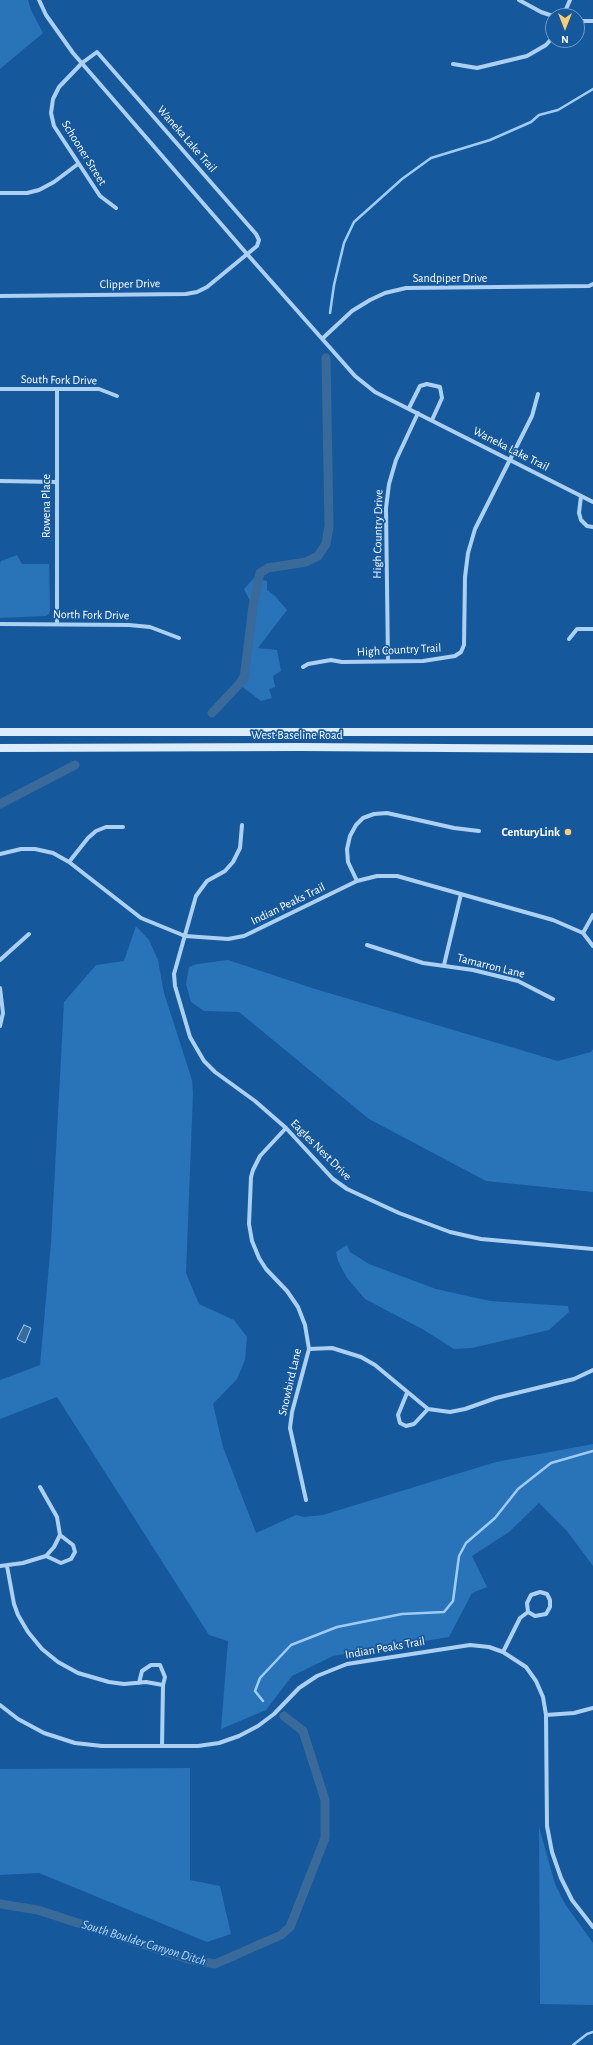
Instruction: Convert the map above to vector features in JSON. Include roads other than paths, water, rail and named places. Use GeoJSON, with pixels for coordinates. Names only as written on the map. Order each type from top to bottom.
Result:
{"type":"FeatureCollection","features":[{"type":"Feature","properties":{"kind":"main road","name":"West Baseline Road"},"geometry":{"type":"LineString","coordinates":[[0,732],[593,732]]}},
{"type":"Feature","properties":{"kind":"main road","name":"West Baseline Road"},"geometry":{"type":"LineString","coordinates":[[0,748],[308,747],[593,749]]}},
{"type":"Feature","properties":{"kind":"street","name":"Waneka Lake Trail"},"geometry":{"type":"LineString","coordinates":[[40,0],[46,15],[82,64],[355,376],[368,387],[593,502]]}},
{"type":"Feature","properties":{"kind":"street"},"geometry":{"type":"LineString","coordinates":[[519,0],[545,14]]}},
{"type":"Feature","properties":{"kind":"street"},"geometry":{"type":"LineString","coordinates":[[453,64],[477,68],[527,56],[545,46]]}},
{"type":"Feature","properties":{"kind":"street","name":"Waneka Lake Trail"},"geometry":{"type":"LineString","coordinates":[[82,64],[97,52],[256,234],[258,240],[257,246],[247,254]]}},
{"type":"Feature","properties":{"kind":"street","name":"Schooner Street"},"geometry":{"type":"LineString","coordinates":[[82,64],[59,87],[53,99],[51,112],[54,126],[100,196],[116,208]]}},
{"type":"Feature","properties":{"kind":"street"},"geometry":{"type":"LineString","coordinates":[[0,193],[27,193],[39,190],[54,182],[78,164]]}},
{"type":"Feature","properties":{"kind":"street","name":"Clipper Drive"},"geometry":{"type":"LineString","coordinates":[[0,296],[186,294],[208,287],[247,254]]}},
{"type":"Feature","properties":{"kind":"street","name":"Sandpiper Drive"},"geometry":{"type":"LineString","coordinates":[[323,338],[352,311],[370,300],[385,293],[406,288],[589,286],[593,284]]}},
{"type":"Feature","properties":{"kind":"street"},"geometry":{"type":"LineString","coordinates":[[409,408],[420,386],[426,384],[440,387],[442,398],[432,420]]}},
{"type":"Feature","properties":{"kind":"street","name":"South Fork Drive"},"geometry":{"type":"LineString","coordinates":[[0,389],[99,389],[117,396]]}},
{"type":"Feature","properties":{"kind":"street","name":"Rowena Place"},"geometry":{"type":"LineString","coordinates":[[56,389],[56,624]]}},
{"type":"Feature","properties":{"kind":"street"},"geometry":{"type":"LineString","coordinates":[[511,459],[532,416],[538,394]]}},
{"type":"Feature","properties":{"kind":"street","name":"High Country Drive"},"geometry":{"type":"LineString","coordinates":[[388,661],[386,508],[389,484],[396,460],[418,413]]}},
{"type":"Feature","properties":{"kind":"street","name":"High Country Trail"},"geometry":{"type":"LineString","coordinates":[[303,667],[308,664],[331,660],[423,661],[455,656],[461,652],[464,645],[465,577],[468,553],[475,529],[511,459]]}},
{"type":"Feature","properties":{"kind":"street"},"geometry":{"type":"LineString","coordinates":[[0,481],[56,482]]}},
{"type":"Feature","properties":{"kind":"street"},"geometry":{"type":"LineString","coordinates":[[581,496],[579,514],[581,520],[587,526],[593,527]]}},
{"type":"Feature","properties":{"kind":"street","name":"North Fork Drive"},"geometry":{"type":"LineString","coordinates":[[0,624],[136,626],[156,629],[179,638]]}},
{"type":"Feature","properties":{"kind":"street"},"geometry":{"type":"LineString","coordinates":[[569,639],[577,629],[593,629]]}},
{"type":"Feature","properties":{"kind":"street"},"geometry":{"type":"LineString","coordinates":[[357,881],[348,862],[347,849],[350,836],[356,824],[363,818],[374,814],[387,813],[454,828],[479,831]]}},
{"type":"Feature","properties":{"kind":"street","name":"Eagles Nest Drive"},"geometry":{"type":"LineString","coordinates":[[242,825],[240,848],[233,862],[225,871],[207,881],[196,896],[174,974],[175,986],[190,1037],[199,1054],[215,1072],[255,1101],[286,1128],[333,1179],[347,1189],[399,1213],[450,1232],[481,1239],[593,1249]]}},
{"type":"Feature","properties":{"kind":"street"},"geometry":{"type":"LineString","coordinates":[[69,862],[88,838],[96,831],[106,827],[123,827]]}},
{"type":"Feature","properties":{"kind":"street","name":"Indian Peaks Trail"},"geometry":{"type":"LineString","coordinates":[[0,854],[22,848],[53,853],[69,862],[141,918],[185,936],[228,939],[244,936],[357,881],[377,876],[397,876],[553,920],[583,933],[593,946]]}},
{"type":"Feature","properties":{"kind":"street","name":"Tamarron Lane"},"geometry":{"type":"LineString","coordinates":[[444,965],[462,894]]}},
{"type":"Feature","properties":{"kind":"street"},"geometry":{"type":"LineString","coordinates":[[583,933],[593,915]]}},
{"type":"Feature","properties":{"kind":"street"},"geometry":{"type":"LineString","coordinates":[[0,960],[29,934]]}},
{"type":"Feature","properties":{"kind":"street","name":"Tamarron Lane"},"geometry":{"type":"LineString","coordinates":[[367,945],[423,962],[518,981],[553,999]]}},
{"type":"Feature","properties":{"kind":"street"},"geometry":{"type":"LineString","coordinates":[[0,988],[3,1013],[0,1026]]}},
{"type":"Feature","properties":{"kind":"street","name":"Snowbird Lane"},"geometry":{"type":"LineString","coordinates":[[286,1128],[260,1156],[253,1170],[251,1177],[249,1224],[252,1242],[259,1258],[266,1269],[287,1291],[298,1307],[305,1325],[309,1349],[292,1412],[290,1428],[306,1500]]}},
{"type":"Feature","properties":{"kind":"street"},"geometry":{"type":"LineString","coordinates":[[309,1349],[332,1348],[361,1357],[375,1365],[428,1409],[450,1412],[464,1410],[496,1398],[574,1379],[593,1370]]}},
{"type":"Feature","properties":{"kind":"street"},"geometry":{"type":"LineString","coordinates":[[407,1393],[398,1415],[400,1424],[406,1426],[414,1424],[428,1409]]}},
{"type":"Feature","properties":{"kind":"street"},"geometry":{"type":"LineString","coordinates":[[0,1566],[7,1566],[46,1556],[54,1548],[60,1535],[57,1517],[40,1487]]}},
{"type":"Feature","properties":{"kind":"street"},"geometry":{"type":"LineString","coordinates":[[46,1556],[62,1563],[71,1559],[75,1552],[73,1545],[60,1535]]}},
{"type":"Feature","properties":{"kind":"street"},"geometry":{"type":"LineString","coordinates":[[7,1566],[14,1604],[18,1615],[28,1632],[42,1649],[58,1662],[86,1676],[124,1684],[139,1683],[163,1685]]}},
{"type":"Feature","properties":{"kind":"street"},"geometry":{"type":"LineString","coordinates":[[540,1592],[547,1594],[550,1600],[550,1607],[546,1614],[535,1616],[528,1612],[527,1603],[531,1595],[540,1592]]}},
{"type":"Feature","properties":{"kind":"street"},"geometry":{"type":"LineString","coordinates":[[503,1652],[520,1618],[528,1612]]}},
{"type":"Feature","properties":{"kind":"street","name":"Indian Peaks Trail"},"geometry":{"type":"LineString","coordinates":[[0,1705],[18,1719],[44,1733],[76,1743],[102,1746],[198,1746],[219,1743],[239,1736],[258,1726],[274,1714],[299,1688],[317,1676],[347,1664],[470,1645],[489,1647],[503,1652],[526,1667],[536,1681],[543,1697],[546,1715],[547,1826],[552,1852],[561,1878],[572,1900],[593,1928]]}},
{"type":"Feature","properties":{"kind":"street"},"geometry":{"type":"LineString","coordinates":[[139,1683],[142,1671],[151,1665],[160,1665],[165,1677],[163,1685],[162,1746]]}},
{"type":"Feature","properties":{"kind":"street"},"geometry":{"type":"LineString","coordinates":[[546,1715],[574,1713],[593,1708]]}},
{"type":"Feature","properties":{"kind":"waterway"},"geometry":{"type":"LineString","coordinates":[[330,313],[334,285],[344,243],[354,222],[402,179],[431,158],[490,140],[531,122],[539,115],[558,110],[593,89]]}},
{"type":"Feature","properties":{"kind":"waterway"},"geometry":{"type":"LineString","coordinates":[[212,713],[244,679],[253,606],[260,573],[268,568],[306,562],[318,556],[326,544],[329,526],[326,358]]}},
{"type":"Feature","properties":{"kind":"waterway"},"geometry":{"type":"LineString","coordinates":[[0,804],[75,765]]}},
{"type":"Feature","properties":{"kind":"waterway","name":"South Boulder Canyon Ditch"},"geometry":{"type":"LineString","coordinates":[[263,1701],[255,1691],[260,1678],[291,1645],[337,1627],[402,1614],[444,1612],[453,1601],[459,1556],[466,1543],[495,1518],[518,1489],[551,1463],[593,1451]]}},
{"type":"Feature","properties":{"kind":"waterway","name":"South Boulder Canyon Ditch"},"geometry":{"type":"LineString","coordinates":[[0,1904],[38,1910],[188,1959],[215,1964],[281,1935],[290,1927],[325,1838],[325,1800],[303,1731],[284,1716]]}},
{"type":"Feature","properties":{"kind":"waterway"},"geometry":{"type":"LineString","coordinates":[[573,2045],[587,2034],[593,2032]]}},
{"type":"Feature","properties":{"kind":"place","name":"CenturyLink"},"geometry":{"type":"Point","coordinates":[568,832]}}]}
